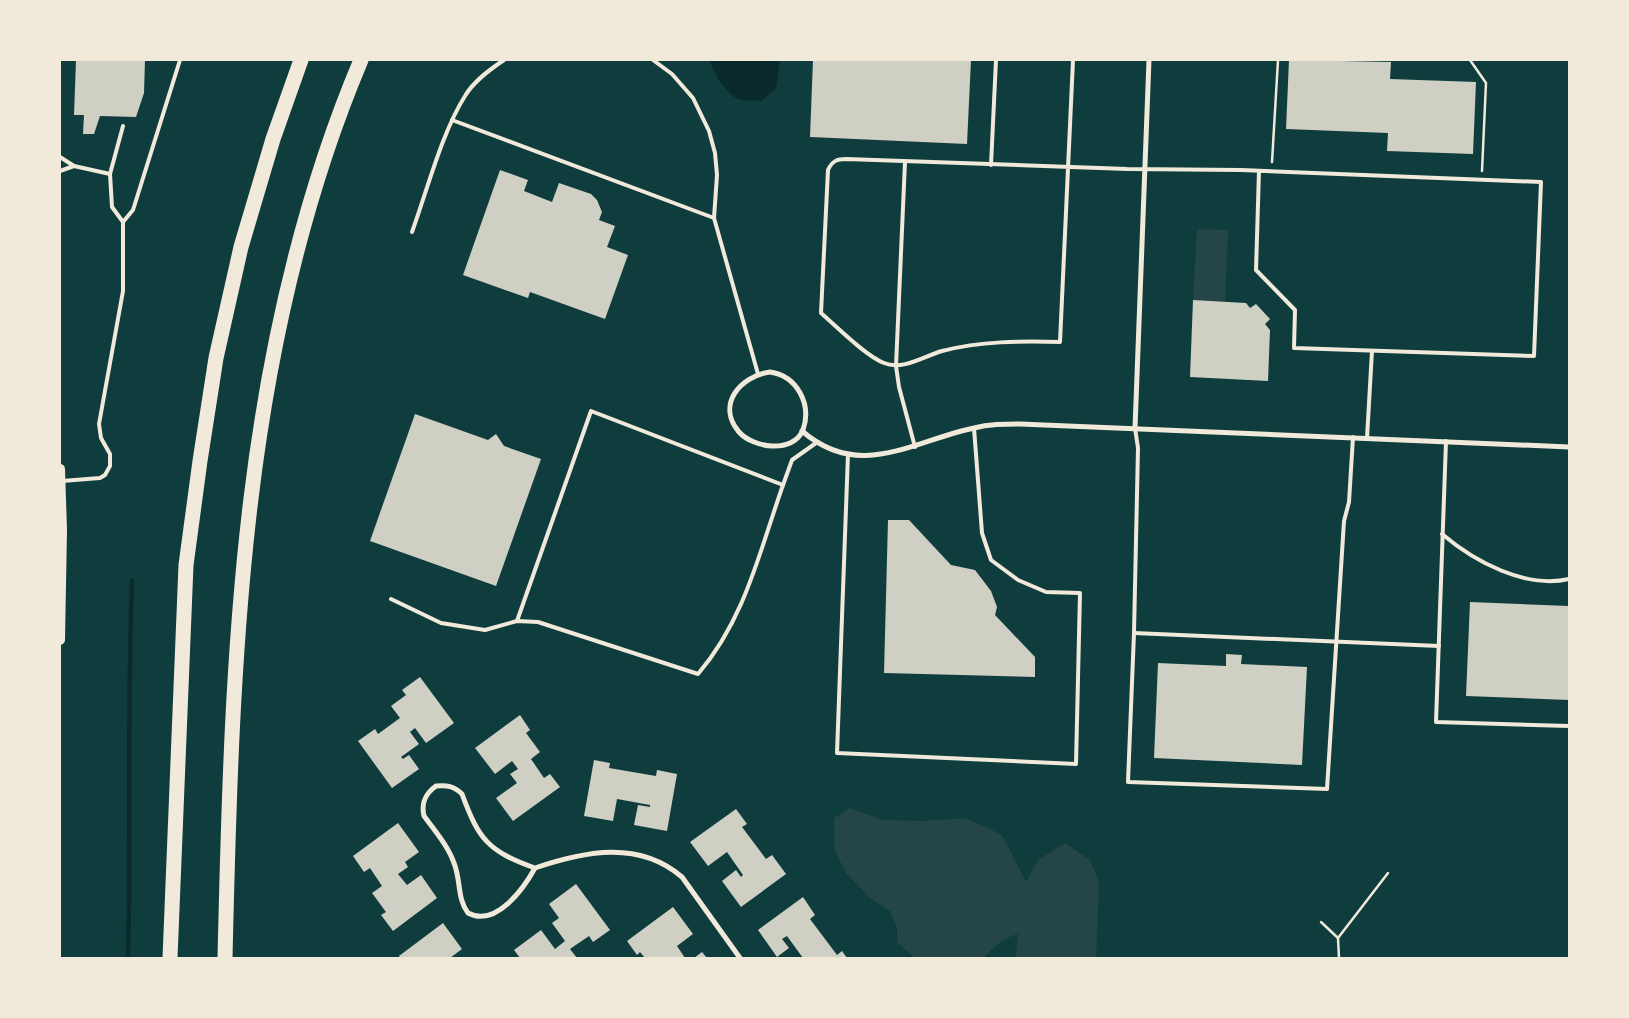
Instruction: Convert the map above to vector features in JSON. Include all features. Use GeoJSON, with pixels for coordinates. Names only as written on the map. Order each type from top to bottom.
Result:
{"type":"FeatureCollection","features":[{"type":"Feature","properties":{"kind":"highway"},"geometry":{"type":"LineString","coordinates":[[170,958],[186,565],[200,461],[216,358],[241,247],[273,139],[301,60]]}},
{"type":"Feature","properties":{"kind":"highway"},"geometry":{"type":"LineString","coordinates":[[224,958],[228,822],[239,603],[254,464],[270,366],[311,197],[344,98],[361,60]]}},
{"type":"Feature","properties":{"kind":"main road"},"geometry":{"type":"LineString","coordinates":[[60,469],[60,640]]}},
{"type":"Feature","properties":{"kind":"street"},"geometry":{"type":"LineString","coordinates":[[1135,428],[1149,60]]}},
{"type":"Feature","properties":{"kind":"street"},"geometry":{"type":"LineString","coordinates":[[779,373],[794,383],[804,402],[802,431],[793,441],[783,445],[768,446],[756,444],[739,432],[731,412],[732,398],[743,382],[758,374],[779,373]]}},
{"type":"Feature","properties":{"kind":"street"},"geometry":{"type":"LineString","coordinates":[[802,431],[816,443],[848,454],[880,456],[974,428],[1020,424],[1569,447]]}},
{"type":"Feature","properties":{"kind":"street"},"geometry":{"type":"LineString","coordinates":[[535,868],[505,855],[488,843],[477,830],[462,794],[458,790],[452,786],[436,786],[426,795],[422,809],[424,816],[451,855],[458,877],[460,898],[468,913],[479,917],[493,913],[520,893],[535,868],[569,856],[591,853],[635,855],[660,862],[682,877],[740,958]]}},
{"type":"Feature","properties":{"kind":"lane"},"geometry":{"type":"LineString","coordinates":[[122,222],[133,210],[180,60]]}},
{"type":"Feature","properties":{"kind":"lane"},"geometry":{"type":"LineString","coordinates":[[412,232],[452,120],[465,96],[474,85],[504,60]]}},
{"type":"Feature","properties":{"kind":"lane"},"geometry":{"type":"LineString","coordinates":[[653,60],[672,74],[693,98],[709,131],[715,153],[717,175],[714,218],[758,374]]}},
{"type":"Feature","properties":{"kind":"lane"},"geometry":{"type":"LineString","coordinates":[[991,165],[996,60]]}},
{"type":"Feature","properties":{"kind":"lane"},"geometry":{"type":"LineString","coordinates":[[1073,60],[1069,168],[1060,342],[1006,341],[977,344],[941,352],[896,366],[876,359],[821,313],[828,170],[831,164],[839,159],[1069,168],[1259,171],[1541,182],[1534,356],[1294,348],[1295,310],[1256,270],[1259,171]]}},
{"type":"Feature","properties":{"kind":"lane"},"geometry":{"type":"LineString","coordinates":[[452,120],[714,218]]}},
{"type":"Feature","properties":{"kind":"lane"},"geometry":{"type":"LineString","coordinates":[[61,481],[100,478],[105,475],[110,466],[110,454],[100,438],[99,424],[123,291],[122,222],[112,206],[110,174],[123,126]]}},
{"type":"Feature","properties":{"kind":"lane"},"geometry":{"type":"LineString","coordinates":[[60,157],[74,166],[110,174]]}},
{"type":"Feature","properties":{"kind":"lane"},"geometry":{"type":"LineString","coordinates":[[905,162],[896,366],[899,387],[915,447]]}},
{"type":"Feature","properties":{"kind":"lane"},"geometry":{"type":"LineString","coordinates":[[60,171],[74,166]]}},
{"type":"Feature","properties":{"kind":"lane"},"geometry":{"type":"LineString","coordinates":[[1367,438],[1372,351]]}},
{"type":"Feature","properties":{"kind":"lane"},"geometry":{"type":"LineString","coordinates":[[517,621],[592,411],[783,485]]}},
{"type":"Feature","properties":{"kind":"lane"},"geometry":{"type":"LineString","coordinates":[[848,454],[837,753],[1076,764],[1080,593],[1046,592],[1018,580],[990,560],[982,533],[974,428]]}},
{"type":"Feature","properties":{"kind":"lane"},"geometry":{"type":"LineString","coordinates":[[1135,428],[1138,448],[1134,633],[1128,782],[1327,789],[1344,521],[1349,502],[1354,437]]}},
{"type":"Feature","properties":{"kind":"lane"},"geometry":{"type":"LineString","coordinates":[[1446,441],[1436,722],[1569,726]]}},
{"type":"Feature","properties":{"kind":"lane"},"geometry":{"type":"LineString","coordinates":[[391,599],[441,624],[484,630],[517,621],[538,622],[698,674],[715,654],[738,615],[792,460],[816,443]]}},
{"type":"Feature","properties":{"kind":"lane"},"geometry":{"type":"LineString","coordinates":[[1442,534],[1456,546],[1514,576],[1554,582],[1569,578]]}},
{"type":"Feature","properties":{"kind":"lane"},"geometry":{"type":"LineString","coordinates":[[1134,633],[1439,646]]}},
{"type":"Feature","properties":{"kind":"path"},"geometry":{"type":"LineString","coordinates":[[1272,162],[1278,60]]}},
{"type":"Feature","properties":{"kind":"path"},"geometry":{"type":"LineString","coordinates":[[1470,60],[1486,83],[1482,171]]}},
{"type":"Feature","properties":{"kind":"path"},"geometry":{"type":"LineString","coordinates":[[1339,958],[1338,938],[1388,873]]}},
{"type":"Feature","properties":{"kind":"path"},"geometry":{"type":"LineString","coordinates":[[1321,922],[1338,938]]}},
{"type":"Feature","properties":{"kind":"shaded area"},"geometry":{"type":"Polygon","coordinates":[[[710,60],[780,60],[776,88],[761,101],[736,98],[721,83],[710,60]]]}},
{"type":"Feature","properties":{"kind":"shaded area"},"geometry":{"type":"Polygon","coordinates":[[[1197,229],[1228,230],[1225,302],[1193,300],[1197,229]]]}},
{"type":"Feature","properties":{"kind":"shaded area"},"geometry":{"type":"Polygon","coordinates":[[[850,808],[882,820],[923,821],[966,818],[1002,835],[1026,882],[1038,860],[1065,843],[1090,860],[1099,882],[1096,958],[1016,958],[1018,934],[999,943],[984,958],[915,958],[897,942],[897,928],[890,911],[870,898],[846,873],[835,851],[834,818],[850,808]]]}},
{"type":"Feature","properties":{"kind":"building"},"geometry":{"type":"Polygon","coordinates":[[[76,60],[145,60],[144,93],[136,117],[100,116],[94,134],[83,134],[84,115],[74,115],[76,60]]]}},
{"type":"Feature","properties":{"kind":"building"},"geometry":{"type":"Polygon","coordinates":[[[813,60],[971,60],[967,144],[810,137],[813,60]]]}},
{"type":"Feature","properties":{"kind":"building"},"geometry":{"type":"Polygon","coordinates":[[[1289,60],[1391,62],[1390,79],[1476,82],[1473,154],[1387,151],[1388,133],[1286,129],[1289,60]]]}},
{"type":"Feature","properties":{"kind":"building"},"geometry":{"type":"Polygon","coordinates":[[[500,170],[528,180],[524,191],[552,202],[559,183],[591,194],[597,200],[602,212],[599,220],[615,226],[607,247],[628,255],[605,319],[530,292],[528,298],[463,275],[500,170]]]}},
{"type":"Feature","properties":{"kind":"building"},"geometry":{"type":"Polygon","coordinates":[[[1193,300],[1246,303],[1250,308],[1256,304],[1270,319],[1265,324],[1270,330],[1268,381],[1190,377],[1193,300]]]}},
{"type":"Feature","properties":{"kind":"building"},"geometry":{"type":"Polygon","coordinates":[[[415,414],[488,440],[496,434],[504,446],[541,459],[496,586],[370,541],[415,414]]]}},
{"type":"Feature","properties":{"kind":"building"},"geometry":{"type":"Polygon","coordinates":[[[888,520],[909,520],[951,565],[975,570],[991,591],[997,607],[995,615],[1035,657],[1035,677],[884,673],[888,520]]]}},
{"type":"Feature","properties":{"kind":"building"},"geometry":{"type":"Polygon","coordinates":[[[1470,602],[1569,606],[1569,700],[1466,696],[1470,602]]]}},
{"type":"Feature","properties":{"kind":"building"},"geometry":{"type":"Polygon","coordinates":[[[1226,654],[1242,655],[1241,664],[1307,667],[1302,765],[1154,758],[1158,663],[1226,666],[1226,654]]]}},
{"type":"Feature","properties":{"kind":"building"},"geometry":{"type":"Polygon","coordinates":[[[420,677],[454,723],[426,743],[415,728],[410,732],[419,744],[401,757],[403,759],[409,755],[419,769],[392,788],[358,741],[375,729],[378,734],[400,718],[391,706],[406,695],[402,690],[420,677]]]}},
{"type":"Feature","properties":{"kind":"building"},"geometry":{"type":"Polygon","coordinates":[[[520,715],[530,730],[526,733],[540,752],[531,759],[544,778],[550,774],[560,787],[513,821],[496,798],[517,783],[510,774],[518,769],[512,761],[495,774],[475,748],[520,715]]]}},
{"type":"Feature","properties":{"kind":"building"},"geometry":{"type":"Polygon","coordinates":[[[594,760],[610,763],[609,768],[656,776],[657,770],[677,774],[667,831],[634,825],[638,805],[650,807],[650,805],[617,799],[613,821],[584,816],[594,760]]]}},
{"type":"Feature","properties":{"kind":"building"},"geometry":{"type":"Polygon","coordinates":[[[736,809],[747,824],[742,827],[766,859],[772,855],[786,874],[741,907],[722,881],[736,870],[741,877],[743,875],[727,852],[708,866],[690,842],[736,809]]]}},
{"type":"Feature","properties":{"kind":"building"},"geometry":{"type":"Polygon","coordinates":[[[398,823],[419,852],[405,862],[408,867],[398,874],[407,885],[421,875],[437,898],[393,931],[381,915],[386,912],[372,893],[382,886],[370,868],[364,872],[353,856],[398,823]]]}},
{"type":"Feature","properties":{"kind":"building"},"geometry":{"type":"Polygon","coordinates":[[[576,884],[610,930],[593,942],[589,936],[570,949],[577,958],[520,958],[514,950],[541,930],[555,949],[565,941],[552,923],[559,918],[549,904],[576,884]]]}},
{"type":"Feature","properties":{"kind":"building"},"geometry":{"type":"Polygon","coordinates":[[[803,897],[815,915],[810,919],[837,955],[842,951],[847,958],[803,958],[787,936],[782,939],[789,948],[777,957],[758,930],[803,897]]]}},
{"type":"Feature","properties":{"kind":"building"},"geometry":{"type":"Polygon","coordinates":[[[673,907],[693,934],[677,946],[685,958],[645,958],[640,952],[637,955],[627,941],[673,907]]]}},
{"type":"Feature","properties":{"kind":"building"},"geometry":{"type":"Polygon","coordinates":[[[443,923],[462,949],[450,958],[400,958],[399,956],[443,923]]]}},
{"type":"Feature","properties":{"kind":"building"},"geometry":{"type":"Polygon","coordinates":[[[702,952],[707,958],[694,958],[702,952]]]}},
{"type":"Feature","properties":{"kind":"waterway"},"geometry":{"type":"LineString","coordinates":[[128,958],[132,581]]}}]}
